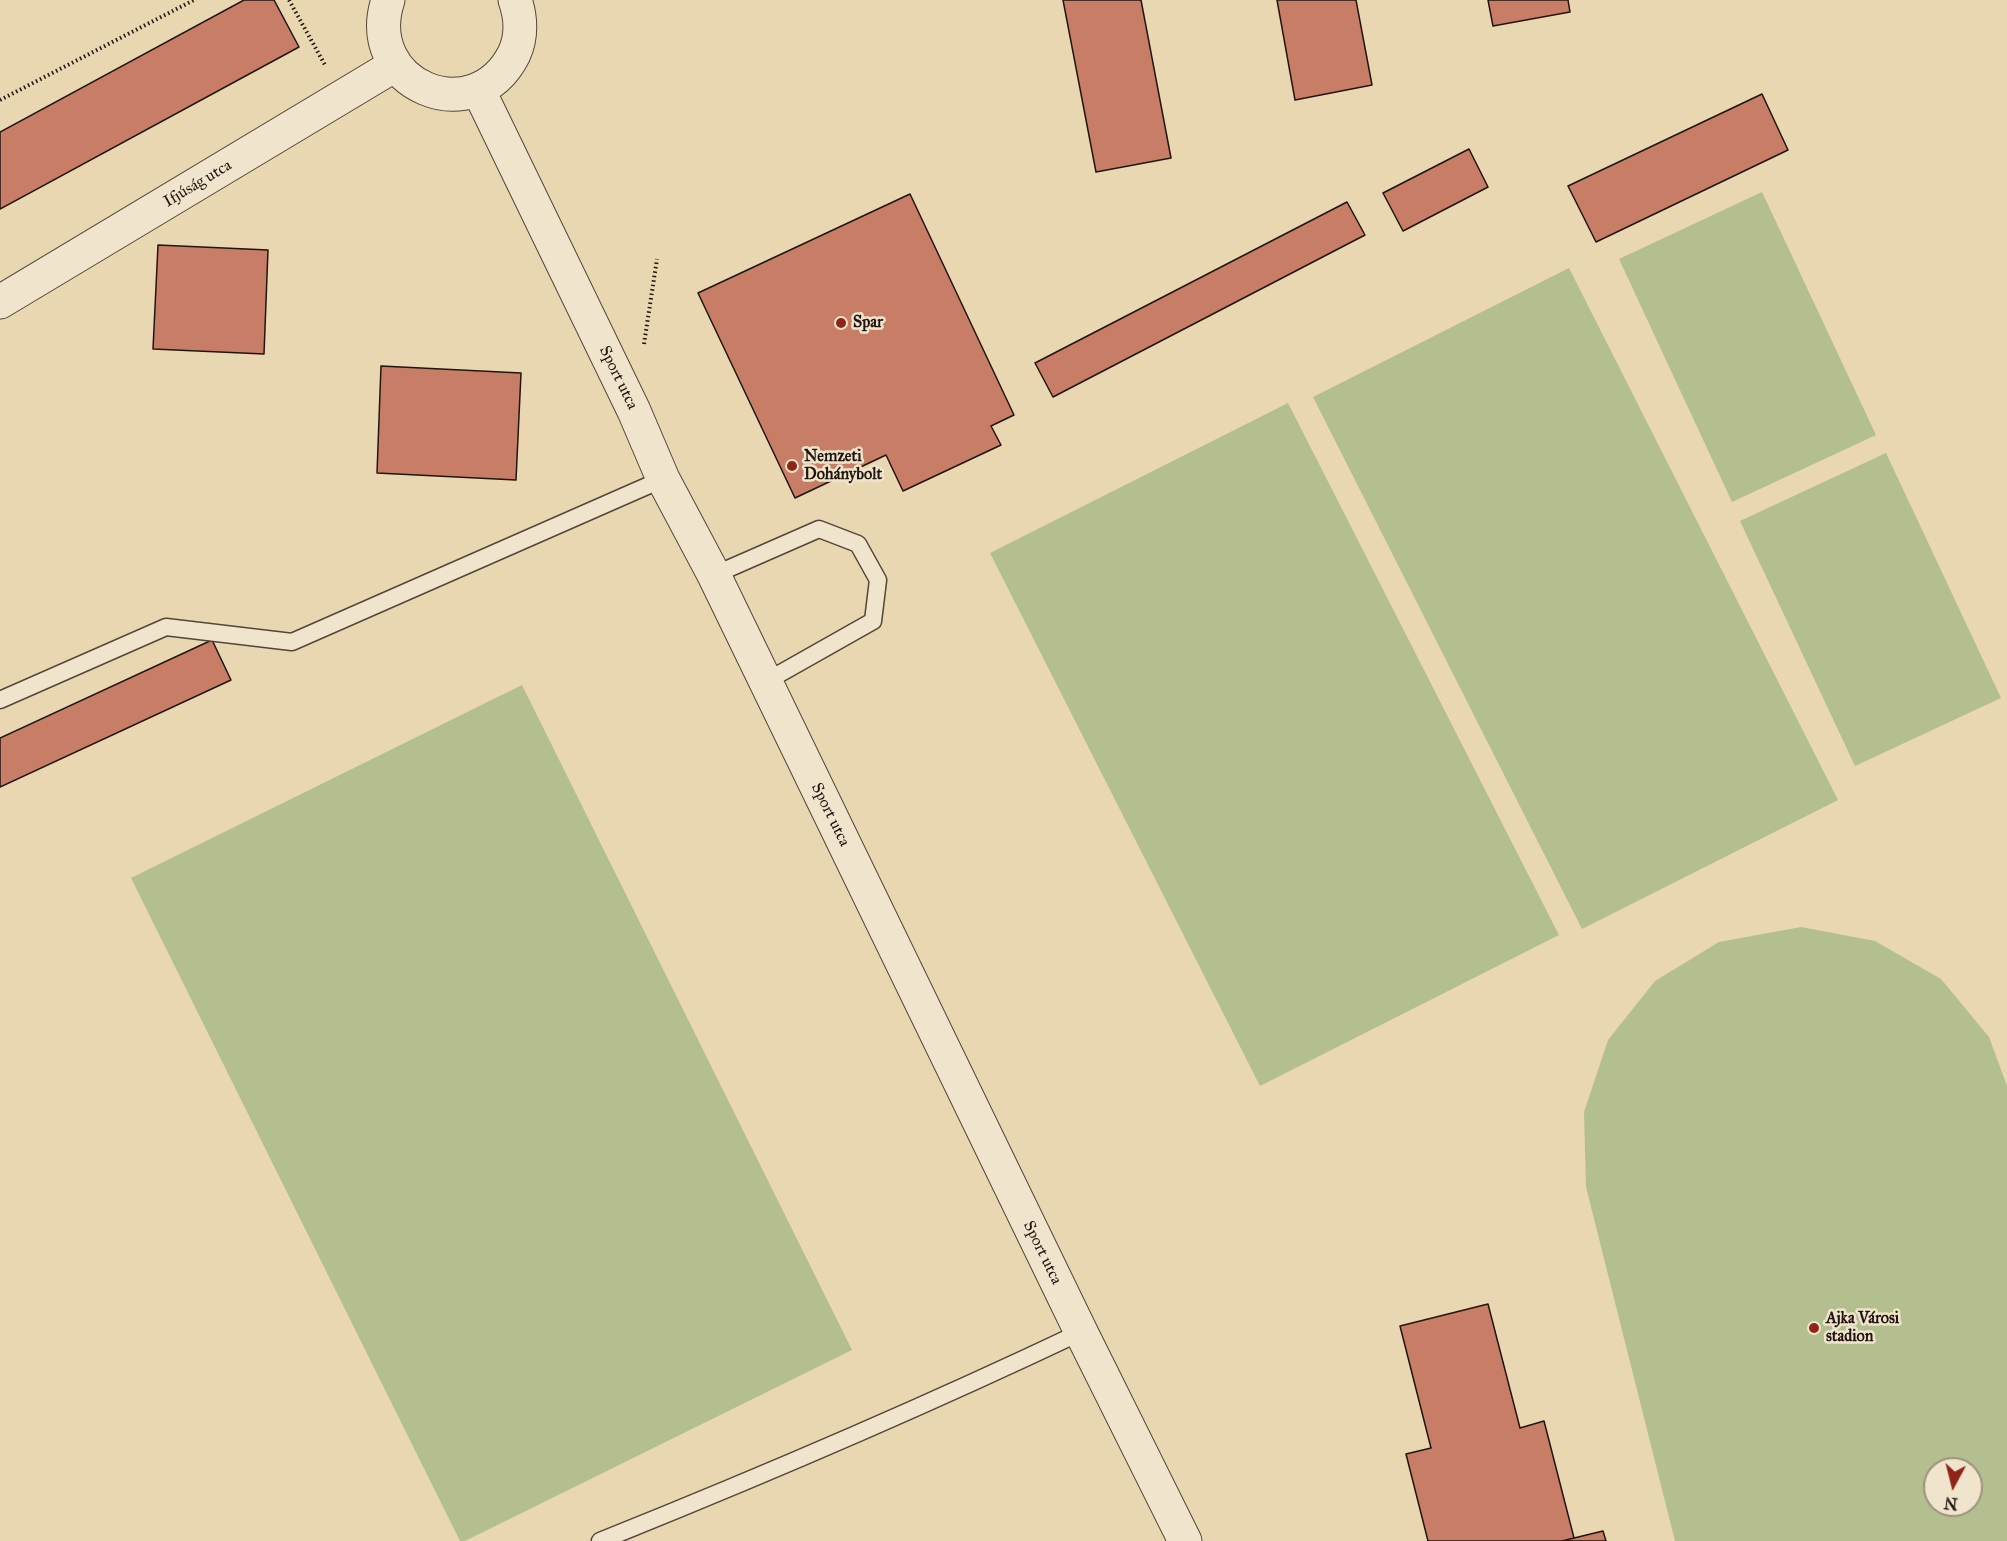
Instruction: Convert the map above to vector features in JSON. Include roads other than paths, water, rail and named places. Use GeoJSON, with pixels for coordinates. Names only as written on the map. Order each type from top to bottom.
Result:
{"type":"FeatureCollection","features":[{"type":"Feature","properties":{"kind":"street"},"geometry":{"type":"LineString","coordinates":[[388,0],[384,12],[384,40],[395,65],[411,81],[432,92],[455,94],[478,89],[501,74],[516,49],[520,22],[515,0]]}},
{"type":"Feature","properties":{"kind":"street","name":"Ifjúság utca"},"geometry":{"type":"LineString","coordinates":[[0,302],[395,65]]}},
{"type":"Feature","properties":{"kind":"street","name":"Sport utca"},"geometry":{"type":"LineString","coordinates":[[478,89],[634,411],[663,479],[714,575],[1081,1332],[1185,1541]]}},
{"type":"Feature","properties":{"kind":"lane"},"geometry":{"type":"LineString","coordinates":[[0,700],[166,627],[292,642],[663,479]]}},
{"type":"Feature","properties":{"kind":"lane"},"geometry":{"type":"LineString","coordinates":[[714,575],[819,529],[858,544],[878,580],[873,621],[765,682]]}},
{"type":"Feature","properties":{"kind":"lane"},"geometry":{"type":"LineString","coordinates":[[600,1541],[751,1480],[1011,1366],[1081,1332]]}},
{"type":"Feature","properties":{"kind":"place","name":"Spar"},"geometry":{"type":"Point","coordinates":[841,323]}},
{"type":"Feature","properties":{"kind":"place","name":"Nemzeti Dohánybolt"},"geometry":{"type":"Point","coordinates":[792,466]}},
{"type":"Feature","properties":{"kind":"place","name":"Ajka Városi stadion"},"geometry":{"type":"Point","coordinates":[1814,1328]}}]}
